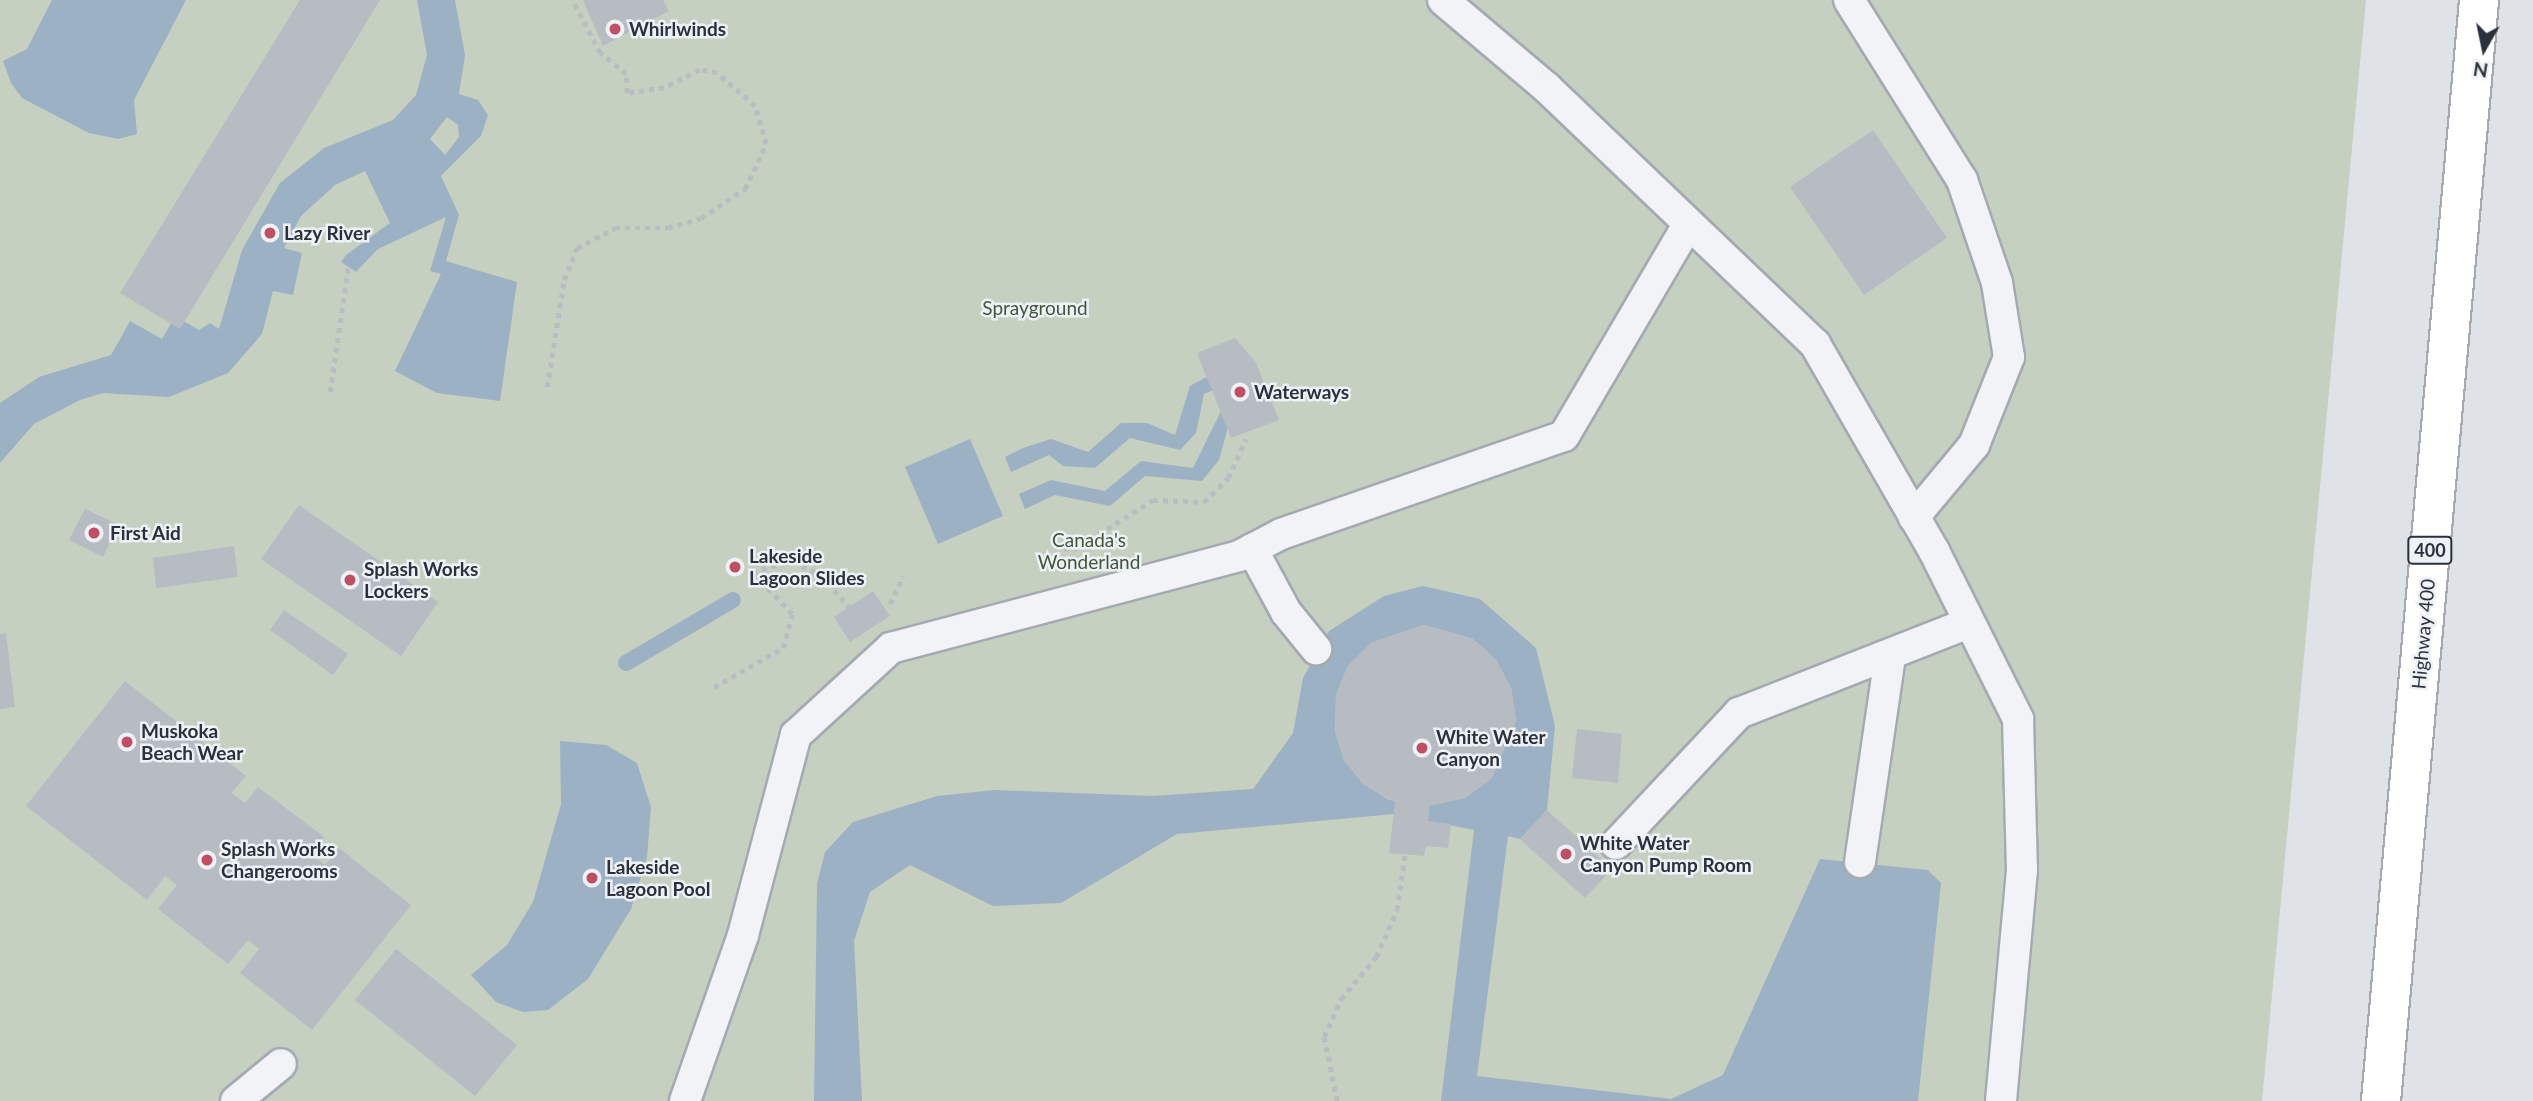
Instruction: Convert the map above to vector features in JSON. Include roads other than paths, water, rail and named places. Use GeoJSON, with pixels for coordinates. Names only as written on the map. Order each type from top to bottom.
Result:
{"type":"FeatureCollection","features":[{"type":"Feature","properties":{"kind":"highway","name":"Highway 400"},"geometry":{"type":"LineString","coordinates":[[2381,1101],[2479,0]]}},
{"type":"Feature","properties":{"kind":"lane"},"geometry":{"type":"LineString","coordinates":[[1443,0],[1547,88],[1686,226],[1815,344],[1914,517],[1966,624],[2018,719],[2022,870],[2001,1101]]}},
{"type":"Feature","properties":{"kind":"lane"},"geometry":{"type":"LineString","coordinates":[[1849,0],[1962,180],[1997,283],[2009,357],[1974,445],[1914,517]]}},
{"type":"Feature","properties":{"kind":"lane"},"geometry":{"type":"LineString","coordinates":[[685,1101],[743,935],[796,735],[891,648],[1252,549],[1564,436],[1686,226]]}},
{"type":"Feature","properties":{"kind":"lane"},"geometry":{"type":"LineString","coordinates":[[1252,549],[1286,612],[1316,649]]}},
{"type":"Feature","properties":{"kind":"lane"},"geometry":{"type":"LineString","coordinates":[[1616,844],[1740,713],[1890,657],[1966,624]]}},
{"type":"Feature","properties":{"kind":"lane"},"geometry":{"type":"LineString","coordinates":[[1860,862],[1890,657]]}},
{"type":"Feature","properties":{"kind":"lane"},"geometry":{"type":"LineString","coordinates":[[236,1101],[281,1064]]}},
{"type":"Feature","properties":{"kind":"water"},"geometry":{"type":"Polygon","coordinates":[[[52,0],[186,0],[134,100],[137,134],[118,139],[89,133],[22,98],[11,83],[3,61],[27,49],[52,0]]]}},
{"type":"Feature","properties":{"kind":"water","name":"Lazy River"},"geometry":{"type":"Polygon","coordinates":[[[417,0],[455,0],[465,55],[459,94],[478,100],[488,115],[481,136],[441,176],[459,215],[446,261],[517,282],[500,401],[437,393],[395,371],[441,274],[430,271],[446,217],[378,249],[356,272],[341,262],[346,255],[390,223],[365,171],[335,185],[301,216],[284,248],[302,253],[293,295],[273,291],[262,334],[228,373],[169,397],[103,393],[80,400],[34,424],[0,463],[0,403],[39,377],[111,355],[130,321],[162,339],[175,316],[199,330],[210,323],[219,329],[242,250],[280,183],[324,148],[393,120],[416,95],[427,55],[417,0]],[[447,117],[430,139],[445,155],[459,137],[458,125],[447,117]]]}},
{"type":"Feature","properties":{"kind":"water"},"geometry":{"type":"Polygon","coordinates":[[[1219,370],[1225,385],[1204,394],[1196,433],[1180,450],[1130,438],[1095,468],[1063,466],[1049,455],[1011,472],[1005,457],[1023,448],[1051,439],[1088,452],[1121,423],[1147,423],[1175,435],[1190,386],[1219,370]]]}},
{"type":"Feature","properties":{"kind":"water"},"geometry":{"type":"Polygon","coordinates":[[[1221,411],[1229,424],[1219,460],[1202,481],[1145,476],[1110,506],[1055,495],[1025,509],[1019,494],[1051,480],[1105,491],[1141,461],[1193,468],[1221,411]]]}},
{"type":"Feature","properties":{"kind":"water"},"geometry":{"type":"Polygon","coordinates":[[[970,439],[1003,516],[938,544],[905,467],[970,439]]]}},
{"type":"Feature","properties":{"kind":"water"},"geometry":{"type":"Polygon","coordinates":[[[1423,586],[1480,599],[1536,648],[1555,726],[1547,810],[1520,839],[1508,836],[1477,1076],[1671,1099],[1723,1075],[1820,859],[1928,870],[1941,883],[1918,1101],[1441,1101],[1474,830],[1394,814],[1177,834],[1061,903],[993,906],[910,865],[870,892],[854,941],[862,1101],[814,1101],[817,884],[825,852],[853,822],[937,796],[994,790],[1153,796],[1253,789],[1293,733],[1303,678],[1329,631],[1384,596],[1423,586]],[[1424,625],[1371,643],[1348,666],[1336,695],[1335,731],[1344,760],[1363,784],[1390,800],[1421,807],[1465,798],[1491,779],[1516,721],[1511,688],[1496,660],[1473,639],[1424,625]]]}},
{"type":"Feature","properties":{"kind":"water","name":"Lakeside Lagoon Pool"},"geometry":{"type":"Polygon","coordinates":[[[560,741],[606,745],[637,763],[651,807],[647,857],[631,909],[588,979],[548,1010],[523,1012],[496,1002],[471,975],[507,945],[533,902],[561,804],[560,741]]]}},
{"type":"Feature","properties":{"kind":"waterway"},"geometry":{"type":"LineString","coordinates":[[626,663],[733,600]]}},
{"type":"Feature","properties":{"kind":"place","name":"Whirlwinds"},"geometry":{"type":"Point","coordinates":[615,29]}},
{"type":"Feature","properties":{"kind":"place","name":"Lazy River"},"geometry":{"type":"Point","coordinates":[270,233]}},
{"type":"Feature","properties":{"kind":"place","name":"Waterways"},"geometry":{"type":"Point","coordinates":[1240,392]}},
{"type":"Feature","properties":{"kind":"place","name":"First Aid"},"geometry":{"type":"Point","coordinates":[94,533]}},
{"type":"Feature","properties":{"kind":"place","name":"Lakeside Lagoon Slides"},"geometry":{"type":"Point","coordinates":[735,567]}},
{"type":"Feature","properties":{"kind":"place","name":"Splash Works Lockers"},"geometry":{"type":"Point","coordinates":[350,580]}},
{"type":"Feature","properties":{"kind":"place","name":"Muskoka Beach Wear"},"geometry":{"type":"Point","coordinates":[127,742]}},
{"type":"Feature","properties":{"kind":"place","name":"White Water Canyon"},"geometry":{"type":"Point","coordinates":[1422,748]}},
{"type":"Feature","properties":{"kind":"place","name":"White Water Canyon Pump Room"},"geometry":{"type":"Point","coordinates":[1566,854]}},
{"type":"Feature","properties":{"kind":"place","name":"Splash Works Changerooms"},"geometry":{"type":"Point","coordinates":[207,860]}},
{"type":"Feature","properties":{"kind":"place","name":"Lakeside Lagoon Pool"},"geometry":{"type":"Point","coordinates":[592,878]}},
{"type":"Feature","properties":{"kind":"park label","name":"Sprayground"},"geometry":{"type":"Point","coordinates":[1035,308]}},
{"type":"Feature","properties":{"kind":"park label","name":"Canada's Wonderland"},"geometry":{"type":"Point","coordinates":[1089,551]}}]}
